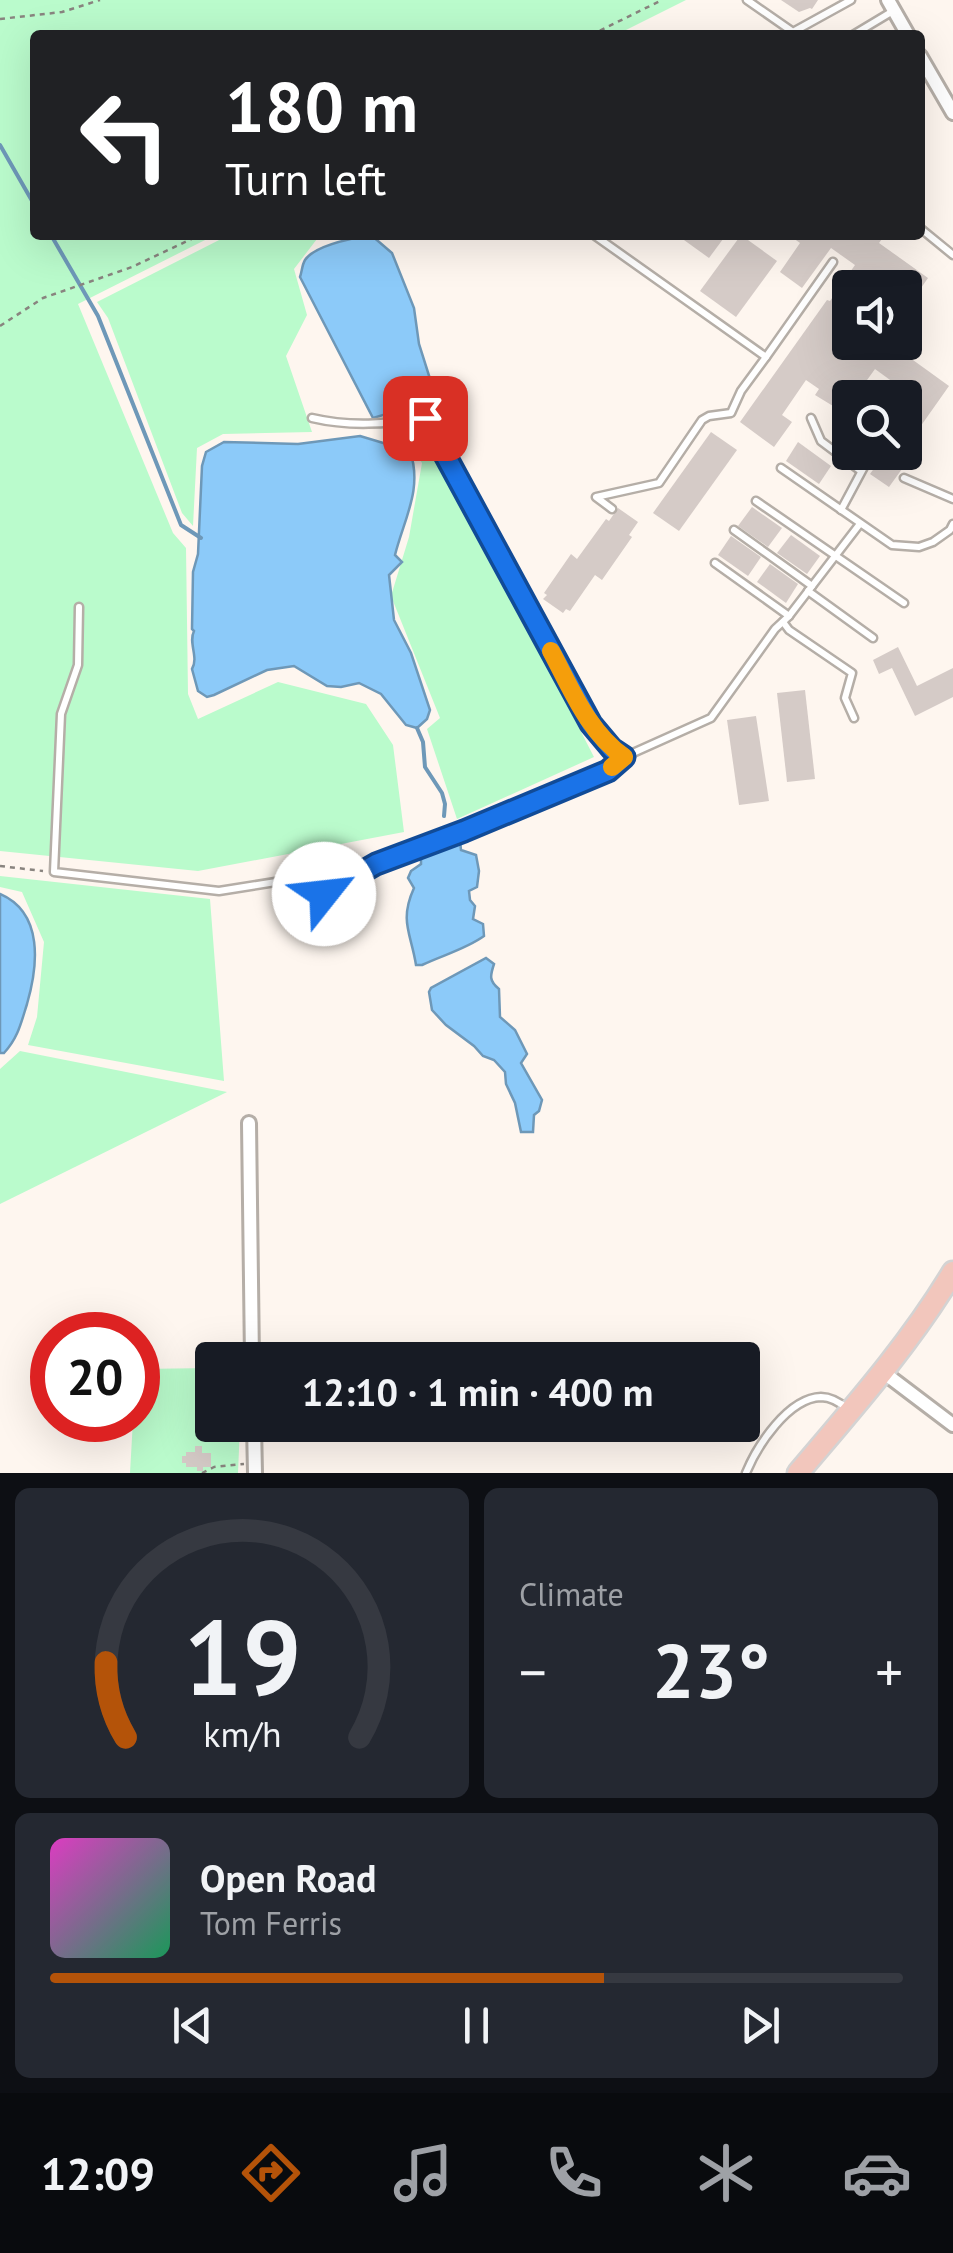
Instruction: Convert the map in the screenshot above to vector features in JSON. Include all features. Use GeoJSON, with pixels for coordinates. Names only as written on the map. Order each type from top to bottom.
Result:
{"type":"FeatureCollection","features":[{"type":"Feature","properties":{"kind":"main road"},"geometry":{"type":"LineString","coordinates":[[798,1473],[883,1372],[953,1272]]}},
{"type":"Feature","properties":{"kind":"street"},"geometry":{"type":"LineString","coordinates":[[891,5],[905,30]]}},
{"type":"Feature","properties":{"kind":"street"},"geometry":{"type":"LineString","coordinates":[[925,65],[953,113]]}},
{"type":"Feature","properties":{"kind":"street"},"geometry":{"type":"LineString","coordinates":[[249,1123],[252,1342]]}},
{"type":"Feature","properties":{"kind":"street"},"geometry":{"type":"LineString","coordinates":[[883,1372],[953,1426]]}},
{"type":"Feature","properties":{"kind":"street"},"geometry":{"type":"LineString","coordinates":[[254,1442],[254,1469]]}},
{"type":"Feature","properties":{"kind":"lane"},"geometry":{"type":"LineString","coordinates":[[747,0],[790,30]]}},
{"type":"Feature","properties":{"kind":"lane"},"geometry":{"type":"LineString","coordinates":[[796,30],[845,2]]}},
{"type":"Feature","properties":{"kind":"lane"},"geometry":{"type":"LineString","coordinates":[[859,30],[891,5]]}},
{"type":"Feature","properties":{"kind":"lane"},"geometry":{"type":"LineString","coordinates":[[925,233],[953,256]]}},
{"type":"Feature","properties":{"kind":"lane"},"geometry":{"type":"LineString","coordinates":[[601,240],[766,357]]}},
{"type":"Feature","properties":{"kind":"lane"},"geometry":{"type":"LineString","coordinates":[[612,509],[596,496],[659,483],[702,420],[731,412],[740,391],[832,262]]}},
{"type":"Feature","properties":{"kind":"lane"},"geometry":{"type":"LineString","coordinates":[[312,418],[341,425],[399,422],[425,418],[436,401]]}},
{"type":"Feature","properties":{"kind":"lane"},"geometry":{"type":"LineString","coordinates":[[425,418],[591,724],[624,757]]}},
{"type":"Feature","properties":{"kind":"lane"},"geometry":{"type":"LineString","coordinates":[[811,418],[821,441],[860,471],[840,510]]}},
{"type":"Feature","properties":{"kind":"lane"},"geometry":{"type":"LineString","coordinates":[[781,468],[892,545],[910,547],[933,542],[953,524]]}},
{"type":"Feature","properties":{"kind":"lane"},"geometry":{"type":"LineString","coordinates":[[904,478],[953,499]]}},
{"type":"Feature","properties":{"kind":"lane"},"geometry":{"type":"LineString","coordinates":[[756,502],[904,604]]}},
{"type":"Feature","properties":{"kind":"lane"},"geometry":{"type":"LineString","coordinates":[[324,894],[376,864],[608,771],[624,757],[712,718],[775,629],[859,524]]}},
{"type":"Feature","properties":{"kind":"lane"},"geometry":{"type":"LineString","coordinates":[[734,530],[873,638]]}},
{"type":"Feature","properties":{"kind":"lane"},"geometry":{"type":"LineString","coordinates":[[714,563],[786,619],[790,630],[852,673],[844,698],[854,718]]}},
{"type":"Feature","properties":{"kind":"lane"},"geometry":{"type":"LineString","coordinates":[[78,607],[78,665],[61,714],[54,872],[218,891],[376,864]]}},
{"type":"Feature","properties":{"kind":"lane"},"geometry":{"type":"LineString","coordinates":[[746,1473],[752,1458],[780,1420],[798,1404],[822,1397],[840,1402],[850,1411]]}},
{"type":"Feature","properties":{"kind":"path"},"geometry":{"type":"LineString","coordinates":[[0,19],[62,12],[100,0]]}},
{"type":"Feature","properties":{"kind":"path"},"geometry":{"type":"LineString","coordinates":[[602,30],[662,0]]}},
{"type":"Feature","properties":{"kind":"path"},"geometry":{"type":"LineString","coordinates":[[0,326],[43,298],[132,266],[189,240]]}},
{"type":"Feature","properties":{"kind":"path"},"geometry":{"type":"LineString","coordinates":[[0,866],[54,872]]}},
{"type":"Feature","properties":{"kind":"path"},"geometry":{"type":"LineString","coordinates":[[202,1473],[214,1467],[254,1469]]}},
{"type":"Feature","properties":{"kind":"green space"},"geometry":{"type":"Polygon","coordinates":[[[0,0],[686,0],[626,30],[30,30],[30,240],[205,240],[78,304],[173,533],[186,548],[188,694],[198,719],[278,682],[366,704],[393,745],[404,832],[198,871],[0,851],[0,0]]]}},
{"type":"Feature","properties":{"kind":"green space"},"geometry":{"type":"Polygon","coordinates":[[[219,240],[316,240],[294,269],[307,315],[286,356],[312,432],[223,434],[197,448],[193,526],[182,513],[108,318],[97,302],[219,240]]]}},
{"type":"Feature","properties":{"kind":"green space"},"geometry":{"type":"Polygon","coordinates":[[[424,427],[594,757],[457,819],[427,729],[440,718],[391,596],[409,537],[422,463],[402,431],[424,427]]]}},
{"type":"Feature","properties":{"kind":"green space"},"geometry":{"type":"Polygon","coordinates":[[[0,876],[210,899],[224,1081],[28,1045],[37,1017],[44,942],[22,892],[0,887],[0,876]]]}},
{"type":"Feature","properties":{"kind":"green space"},"geometry":{"type":"Polygon","coordinates":[[[20,1051],[227,1092],[0,1204],[0,1069],[20,1051]]]}},
{"type":"Feature","properties":{"kind":"green space"},"geometry":{"type":"Polygon","coordinates":[[[195,1368],[195,1442],[239,1442],[238,1473],[130,1473],[132,1442],[160,1442],[160,1369],[195,1368]]]}},
{"type":"Feature","properties":{"kind":"water"},"geometry":{"type":"Polygon","coordinates":[[[377,240],[392,253],[414,308],[419,344],[431,382],[421,404],[373,418],[300,277],[310,255],[335,243],[377,240]]]}},
{"type":"Feature","properties":{"kind":"water"},"geometry":{"type":"Polygon","coordinates":[[[360,436],[410,451],[413,491],[395,555],[402,562],[389,575],[394,620],[411,653],[430,710],[427,719],[417,728],[406,725],[381,694],[359,683],[327,686],[294,666],[267,670],[207,697],[198,691],[192,669],[193,572],[198,554],[206,452],[224,442],[298,444],[360,436]]]}},
{"type":"Feature","properties":{"kind":"water"},"geometry":{"type":"Polygon","coordinates":[[[460,840],[461,850],[476,855],[477,887],[469,891],[475,906],[473,919],[483,924],[484,936],[416,965],[407,918],[414,888],[408,878],[421,864],[421,856],[460,840]]]}},
{"type":"Feature","properties":{"kind":"water"},"geometry":{"type":"Polygon","coordinates":[[[0,894],[24,914],[31,927],[35,958],[23,1018],[4,1053],[0,1053],[0,894]]]}},
{"type":"Feature","properties":{"kind":"water"},"geometry":{"type":"Polygon","coordinates":[[[486,958],[494,964],[491,978],[499,989],[500,1017],[515,1030],[527,1054],[521,1063],[542,1100],[534,1115],[533,1132],[521,1132],[505,1072],[432,1010],[431,988],[486,958]]]}},
{"type":"Feature","properties":{"kind":"building"},"geometry":{"type":"Polygon","coordinates":[[[781,0],[818,0],[812,9],[799,12],[781,0]]]}},
{"type":"Feature","properties":{"kind":"building"},"geometry":{"type":"Polygon","coordinates":[[[684,240],[722,240],[709,258],[684,240]]]}},
{"type":"Feature","properties":{"kind":"building"},"geometry":{"type":"Polygon","coordinates":[[[737,240],[748,240],[777,261],[736,317],[700,291],[737,240]]]}},
{"type":"Feature","properties":{"kind":"building"},"geometry":{"type":"Polygon","coordinates":[[[796,240],[881,240],[879,243],[917,270],[852,270],[855,265],[831,248],[802,288],[780,272],[800,243],[796,240]]]}},
{"type":"Feature","properties":{"kind":"building"},"geometry":{"type":"Polygon","coordinates":[[[832,298],[832,360],[913,360],[949,386],[922,424],[922,380],[890,380],[875,369],[867,380],[832,380],[832,405],[815,395],[819,389],[806,380],[782,415],[792,422],[774,447],[740,422],[827,300],[832,298]]]}},
{"type":"Feature","properties":{"kind":"building"},"geometry":{"type":"Polygon","coordinates":[[[711,432],[737,450],[679,531],[653,513],[711,432]]]}},
{"type":"Feature","properties":{"kind":"building"},"geometry":{"type":"Polygon","coordinates":[[[798,442],[831,466],[819,484],[786,461],[798,442]]]}},
{"type":"Feature","properties":{"kind":"building"},"geometry":{"type":"Polygon","coordinates":[[[873,470],[901,470],[889,487],[870,474],[873,470]]]}},
{"type":"Feature","properties":{"kind":"building"},"geometry":{"type":"Polygon","coordinates":[[[752,507],[782,528],[768,547],[738,526],[752,507]]]}},
{"type":"Feature","properties":{"kind":"building"},"geometry":{"type":"Polygon","coordinates":[[[618,508],[638,522],[629,535],[632,537],[602,580],[595,575],[570,611],[566,609],[563,613],[543,599],[547,595],[544,593],[571,554],[577,559],[618,508]]]}},
{"type":"Feature","properties":{"kind":"building"},"geometry":{"type":"Polygon","coordinates":[[[791,535],[820,556],[807,574],[777,553],[791,535]]]}},
{"type":"Feature","properties":{"kind":"building"},"geometry":{"type":"Polygon","coordinates":[[[731,536],[761,557],[748,576],[718,555],[731,536]]]}},
{"type":"Feature","properties":{"kind":"building"},"geometry":{"type":"Polygon","coordinates":[[[770,564],[798,584],[786,603],[757,582],[770,564]]]}},
{"type":"Feature","properties":{"kind":"building"},"geometry":{"type":"Polygon","coordinates":[[[898,647],[917,686],[953,668],[953,697],[915,716],[892,668],[879,674],[873,660],[898,647]]]}},
{"type":"Feature","properties":{"kind":"building"},"geometry":{"type":"Polygon","coordinates":[[[805,690],[815,779],[787,782],[777,693],[805,690]]]}},
{"type":"Feature","properties":{"kind":"building"},"geometry":{"type":"Polygon","coordinates":[[[756,716],[769,801],[739,805],[727,720],[756,716]]]}},
{"type":"Feature","properties":{"kind":"building"},"geometry":{"type":"Polygon","coordinates":[[[195,1446],[202,1446],[202,1453],[211,1453],[211,1467],[197,1471],[197,1467],[182,1463],[182,1456],[195,1452],[195,1446]]]}},
{"type":"Feature","properties":{"kind":"waterway"},"geometry":{"type":"LineString","coordinates":[[0,145],[30,197]]}},
{"type":"Feature","properties":{"kind":"waterway"},"geometry":{"type":"LineString","coordinates":[[54,240],[98,316],[181,525],[201,538]]}},
{"type":"Feature","properties":{"kind":"waterway"},"geometry":{"type":"LineString","coordinates":[[417,728],[423,742],[425,767],[442,793],[444,816]]}},
{"type":"Feature","properties":{"kind":"slow traffic"},"geometry":{"type":"LineString","coordinates":[[551,651],[591,724],[624,757],[612,767]]}},
{"type":"Feature","properties":{"kind":"route"},"geometry":{"type":"LineString","coordinates":[[324,894],[376,864],[608,771],[624,757],[591,724],[425,418]]}}]}
